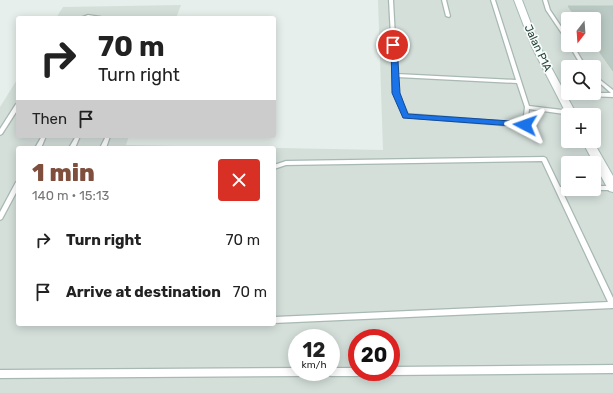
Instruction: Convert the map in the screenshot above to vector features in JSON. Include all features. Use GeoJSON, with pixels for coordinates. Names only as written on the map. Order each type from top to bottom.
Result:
{"type":"FeatureCollection","features":[{"type":"Feature","properties":{"kind":"main road","name":"Jalan P1A"},"geometry":{"type":"LineString","coordinates":[[518,0],[536,47],[569,108]]}},
{"type":"Feature","properties":{"kind":"main road"},"geometry":{"type":"LineString","coordinates":[[591,148],[613,188]]}},
{"type":"Feature","properties":{"kind":"lane"},"geometry":{"type":"LineString","coordinates":[[391,0],[396,93],[406,116],[525,125],[527,108],[493,0]]}},
{"type":"Feature","properties":{"kind":"lane"},"geometry":{"type":"LineString","coordinates":[[444,0],[448,16]]}},
{"type":"Feature","properties":{"kind":"lane"},"geometry":{"type":"LineString","coordinates":[[545,0],[548,10],[561,30]]}},
{"type":"Feature","properties":{"kind":"lane"},"geometry":{"type":"LineString","coordinates":[[395,75],[519,82]]}},
{"type":"Feature","properties":{"kind":"lane"},"geometry":{"type":"LineString","coordinates":[[601,83],[613,94]]}},
{"type":"Feature","properties":{"kind":"lane"},"geometry":{"type":"LineString","coordinates":[[560,93],[613,94]]}},
{"type":"Feature","properties":{"kind":"lane"},"geometry":{"type":"LineString","coordinates":[[0,133],[16,108]]}},
{"type":"Feature","properties":{"kind":"lane"},"geometry":{"type":"LineString","coordinates":[[527,108],[561,113]]}},
{"type":"Feature","properties":{"kind":"lane"},"geometry":{"type":"LineString","coordinates":[[276,166],[286,163],[544,159],[613,305],[276,320]]}},
{"type":"Feature","properties":{"kind":"lane"},"geometry":{"type":"LineString","coordinates":[[0,218],[16,188]]}},
{"type":"Feature","properties":{"kind":"lane"},"geometry":{"type":"LineString","coordinates":[[601,188],[613,188]]}},
{"type":"Feature","properties":{"kind":"lane"},"geometry":{"type":"LineString","coordinates":[[400,371],[613,369]]}},
{"type":"Feature","properties":{"kind":"lane"},"geometry":{"type":"LineString","coordinates":[[0,374],[288,372]]}},
{"type":"Feature","properties":{"kind":"shaded area"},"geometry":{"type":"Polygon","coordinates":[[[378,0],[613,0],[613,393],[0,393],[0,107],[16,81],[16,138],[128,138],[126,145],[177,146],[16,146],[16,326],[276,326],[276,148],[383,150],[378,0]]]}},
{"type":"Feature","properties":{"kind":"shaded area"},"geometry":{"type":"Polygon","coordinates":[[[181,5],[177,16],[57,16],[63,7],[181,5]]]}},
{"type":"Feature","properties":{"kind":"building"},"geometry":{"type":"Polygon","coordinates":[[[568,6],[613,6],[613,71],[600,52],[601,52],[601,12],[572,12],[568,6]]]}},
{"type":"Feature","properties":{"kind":"route"},"geometry":{"type":"LineString","coordinates":[[393,45],[396,93],[406,116],[525,125]]}}]}
